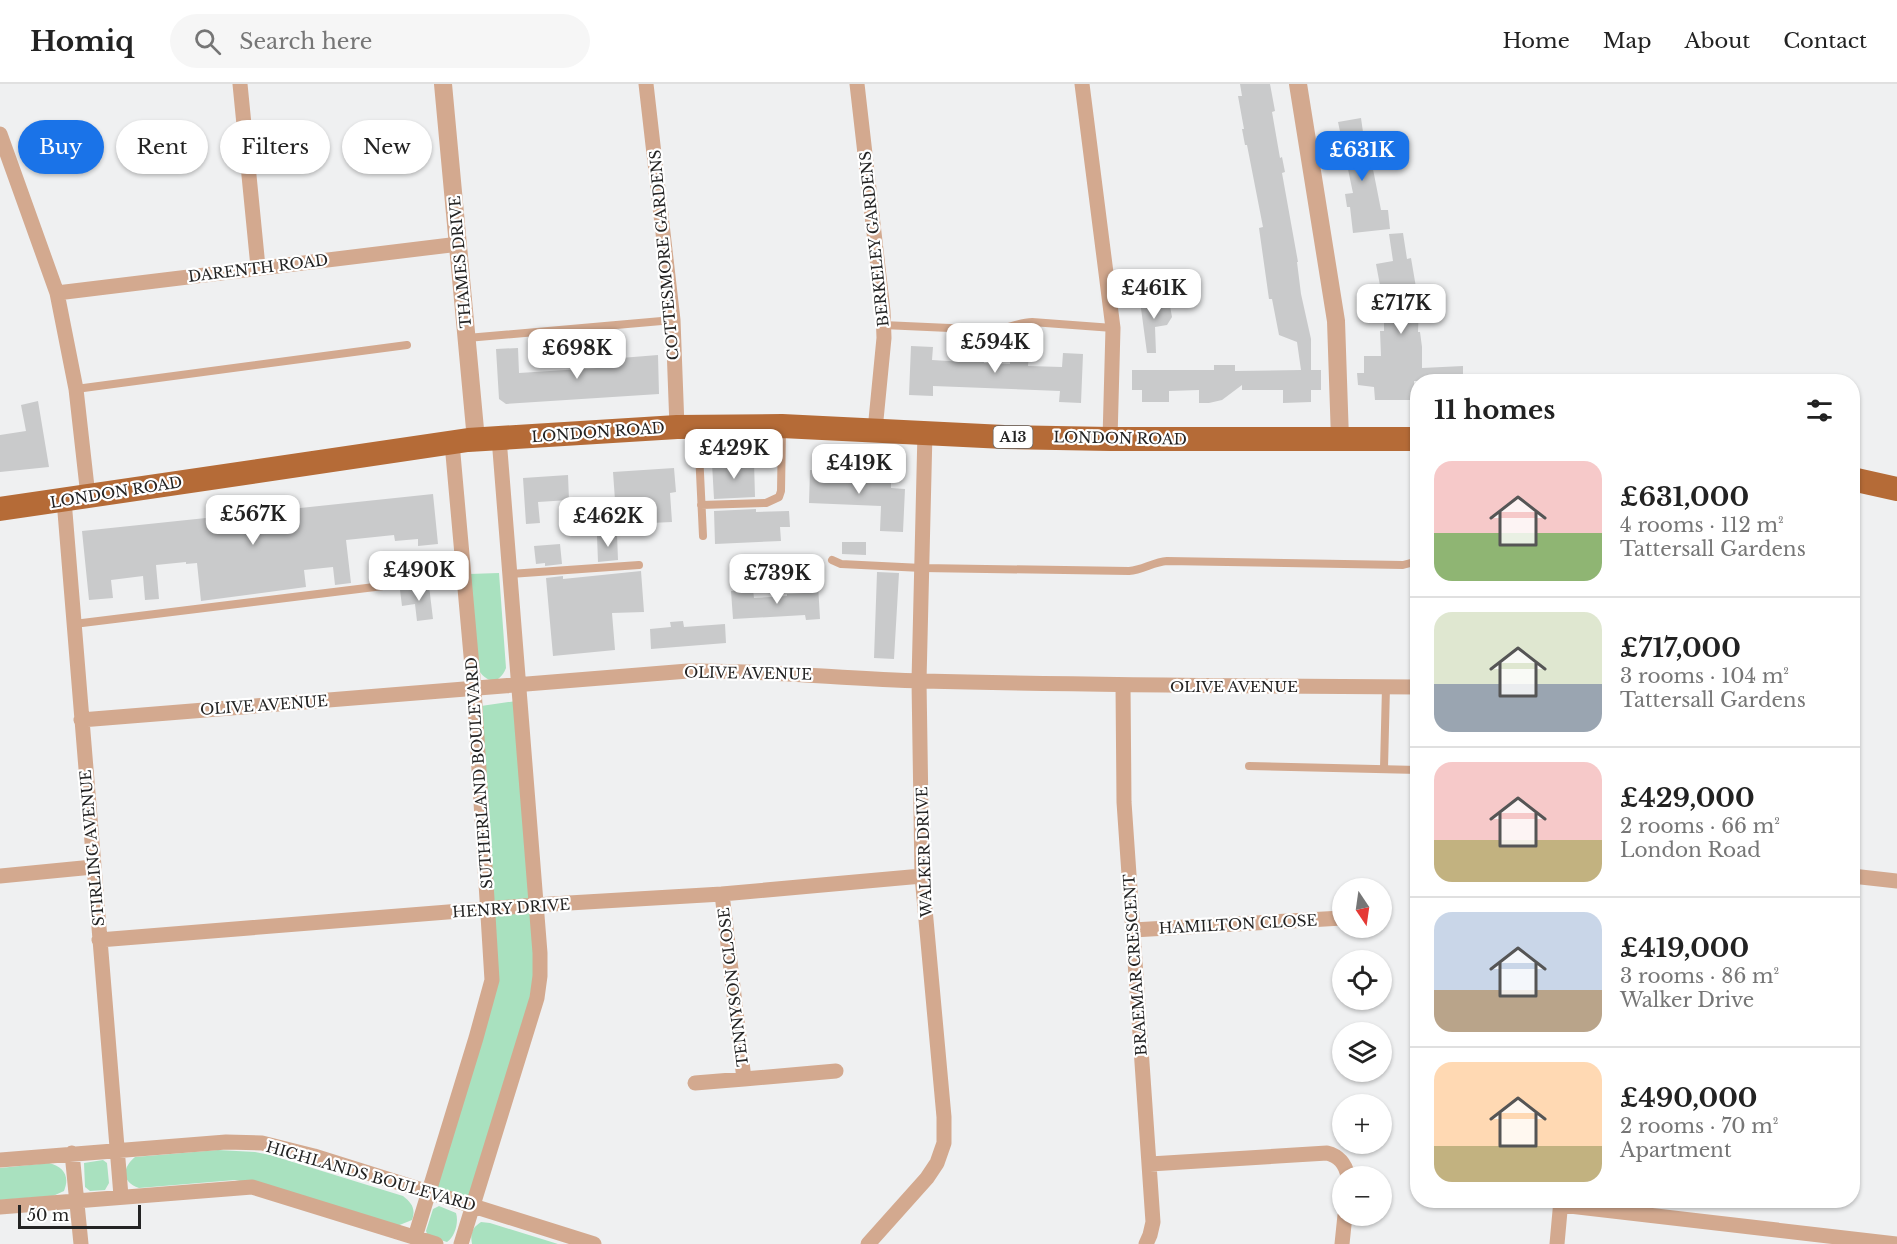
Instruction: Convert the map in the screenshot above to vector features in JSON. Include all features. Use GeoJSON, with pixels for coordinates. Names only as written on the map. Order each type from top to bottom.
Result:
{"type":"FeatureCollection","features":[{"type":"Feature","properties":{"kind":"main road","name":"LONDON ROAD"},"geometry":{"type":"LineString","coordinates":[[0,509],[452,442],[687,426],[782,426],[1110,439],[1410,439]]}},
{"type":"Feature","properties":{"kind":"main road"},"geometry":{"type":"LineString","coordinates":[[1860,481],[1897,489]]}},
{"type":"Feature","properties":{"kind":"street"},"geometry":{"type":"LineString","coordinates":[[240,84],[258,267]]}},
{"type":"Feature","properties":{"kind":"street","name":"THAMES DRIVE"},"geometry":{"type":"LineString","coordinates":[[443,84],[467,338],[488,439]]}},
{"type":"Feature","properties":{"kind":"street","name":"COTTESMORE GARDENS"},"geometry":{"type":"LineString","coordinates":[[646,84],[687,426]]}},
{"type":"Feature","properties":{"kind":"street","name":"BERKELEY GARDENS"},"geometry":{"type":"LineString","coordinates":[[857,84],[883,325],[875,430]]}},
{"type":"Feature","properties":{"kind":"street"},"geometry":{"type":"LineString","coordinates":[[1082,84],[1113,328],[1110,439]]}},
{"type":"Feature","properties":{"kind":"street"},"geometry":{"type":"LineString","coordinates":[[1298,84],[1336,321],[1340,439]]}},
{"type":"Feature","properties":{"kind":"street"},"geometry":{"type":"LineString","coordinates":[[0,134],[57,293],[76,389],[88,496]]}},
{"type":"Feature","properties":{"kind":"street","name":"DARENTH ROAD"},"geometry":{"type":"LineString","coordinates":[[57,293],[459,244]]}},
{"type":"Feature","properties":{"kind":"street","name":"WALKER DRIVE"},"geometry":{"type":"LineString","coordinates":[[868,1244],[927,1178],[938,1163],[944,1143],[944,1117],[922,876],[920,681],[925,432]]}},
{"type":"Feature","properties":{"kind":"street"},"geometry":{"type":"LineString","coordinates":[[461,1244],[537,998],[540,953],[510,574],[488,439]]}},
{"type":"Feature","properties":{"kind":"street","name":"SUTHERLAND BOULEVARD"},"geometry":{"type":"LineString","coordinates":[[415,1237],[490,987],[492,964],[474,689],[452,442]]}},
{"type":"Feature","properties":{"kind":"street","name":"STIRLING AVENUE"},"geometry":{"type":"LineString","coordinates":[[64,500],[121,1196]]}},
{"type":"Feature","properties":{"kind":"street","name":"OLIVE AVENUE"},"geometry":{"type":"LineString","coordinates":[[81,720],[688,671],[766,672],[920,681],[1410,687]]}},
{"type":"Feature","properties":{"kind":"street","name":"BRAEMAR CRESCENT"},"geometry":{"type":"LineString","coordinates":[[1123,685],[1124,802],[1153,1222],[1146,1244]]}},
{"type":"Feature","properties":{"kind":"street"},"geometry":{"type":"LineString","coordinates":[[0,876],[93,867]]}},
{"type":"Feature","properties":{"kind":"street","name":"HENRY DRIVE"},"geometry":{"type":"LineString","coordinates":[[99,939],[535,905],[722,894],[922,876]]}},
{"type":"Feature","properties":{"kind":"street"},"geometry":{"type":"LineString","coordinates":[[1860,877],[1897,881]]}},
{"type":"Feature","properties":{"kind":"street","name":"TENNYSON CLOSE"},"geometry":{"type":"LineString","coordinates":[[722,894],[744,1079]]}},
{"type":"Feature","properties":{"kind":"street","name":"HAMILTON CLOSE"},"geometry":{"type":"LineString","coordinates":[[1132,930],[1332,919]]}},
{"type":"Feature","properties":{"kind":"street","name":"TENNYSON CLOSE"},"geometry":{"type":"LineString","coordinates":[[695,1083],[836,1071]]}},
{"type":"Feature","properties":{"kind":"street","name":"HIGHLANDS BOULEVARD"},"geometry":{"type":"LineString","coordinates":[[0,1160],[118,1149],[226,1142],[262,1143],[314,1156],[594,1244]]}},
{"type":"Feature","properties":{"kind":"street"},"geometry":{"type":"LineString","coordinates":[[72,1153],[81,1244]]}},
{"type":"Feature","properties":{"kind":"street"},"geometry":{"type":"LineString","coordinates":[[1150,1164],[1327,1153],[1333,1154],[1344,1166]]}},
{"type":"Feature","properties":{"kind":"street"},"geometry":{"type":"LineString","coordinates":[[0,1207],[252,1187],[436,1244]]}},
{"type":"Feature","properties":{"kind":"street"},"geometry":{"type":"LineString","coordinates":[[1557,1244],[1560,1208]]}},
{"type":"Feature","properties":{"kind":"street"},"geometry":{"type":"LineString","coordinates":[[1609,1208],[1897,1244]]}},
{"type":"Feature","properties":{"kind":"street"},"geometry":{"type":"LineString","coordinates":[[1342,1244],[1344,1226]]}},
{"type":"Feature","properties":{"kind":"lane"},"geometry":{"type":"LineString","coordinates":[[467,338],[673,320]]}},
{"type":"Feature","properties":{"kind":"lane"},"geometry":{"type":"LineString","coordinates":[[883,325],[1004,330],[1023,322],[1032,322],[1113,328]]}},
{"type":"Feature","properties":{"kind":"lane"},"geometry":{"type":"LineString","coordinates":[[76,389],[407,345]]}},
{"type":"Feature","properties":{"kind":"lane"},"geometry":{"type":"LineString","coordinates":[[687,426],[701,505],[702,536]]}},
{"type":"Feature","properties":{"kind":"lane"},"geometry":{"type":"LineString","coordinates":[[701,505],[766,503],[779,498],[782,491],[782,426]]}},
{"type":"Feature","properties":{"kind":"lane"},"geometry":{"type":"LineString","coordinates":[[832,560],[841,564],[922,568],[1129,571],[1139,570],[1155,562],[1167,561],[1403,565],[1410,563]]}},
{"type":"Feature","properties":{"kind":"lane"},"geometry":{"type":"LineString","coordinates":[[510,574],[639,565]]}},
{"type":"Feature","properties":{"kind":"lane"},"geometry":{"type":"LineString","coordinates":[[74,624],[464,576]]}},
{"type":"Feature","properties":{"kind":"lane"},"geometry":{"type":"LineString","coordinates":[[1384,768],[1386,687]]}},
{"type":"Feature","properties":{"kind":"lane"},"geometry":{"type":"LineString","coordinates":[[1249,766],[1410,770]]}},
{"type":"Feature","properties":{"kind":"green space"},"geometry":{"type":"Polygon","coordinates":[[[499,573],[506,668],[500,678],[492,680],[484,676],[477,667],[469,574],[499,573]]]}},
{"type":"Feature","properties":{"kind":"green space"},"geometry":{"type":"Polygon","coordinates":[[[516,701],[539,975],[470,1206],[430,1193],[489,999],[481,706],[516,701]]]}},
{"type":"Feature","properties":{"kind":"green space"},"geometry":{"type":"Polygon","coordinates":[[[218,1150],[270,1155],[403,1196],[412,1206],[414,1213],[412,1220],[397,1226],[235,1180],[139,1188],[126,1178],[126,1170],[135,1157],[218,1150]]]}},
{"type":"Feature","properties":{"kind":"green space"},"geometry":{"type":"Polygon","coordinates":[[[103,1160],[107,1163],[109,1183],[105,1190],[90,1191],[85,1187],[84,1163],[103,1160]]]}},
{"type":"Feature","properties":{"kind":"green space"},"geometry":{"type":"Polygon","coordinates":[[[49,1163],[59,1167],[64,1173],[66,1186],[64,1191],[53,1196],[0,1200],[0,1168],[49,1163]]]}},
{"type":"Feature","properties":{"kind":"green space"},"geometry":{"type":"Polygon","coordinates":[[[439,1206],[456,1213],[456,1229],[447,1242],[428,1236],[426,1231],[433,1209],[439,1206]]]}},
{"type":"Feature","properties":{"kind":"green space"},"geometry":{"type":"Polygon","coordinates":[[[481,1222],[558,1244],[472,1244],[472,1231],[481,1222]]]}},
{"type":"Feature","properties":{"kind":"building"},"geometry":{"type":"Polygon","coordinates":[[[1240,84],[1270,84],[1275,111],[1272,112],[1280,158],[1282,157],[1285,172],[1282,173],[1298,262],[1301,294],[1311,339],[1311,370],[1321,370],[1321,390],[1311,390],[1311,402],[1283,403],[1283,390],[1242,390],[1242,385],[1222,400],[1209,403],[1199,403],[1199,390],[1169,391],[1169,402],[1142,402],[1142,390],[1132,390],[1132,370],[1214,370],[1214,365],[1235,365],[1235,371],[1301,370],[1297,342],[1279,335],[1272,299],[1269,299],[1259,228],[1263,227],[1242,129],[1244,129],[1238,96],[1242,96],[1240,84]]]}},
{"type":"Feature","properties":{"kind":"building"},"geometry":{"type":"Polygon","coordinates":[[[1361,118],[1367,160],[1371,159],[1381,210],[1388,210],[1390,229],[1353,233],[1350,207],[1347,207],[1345,194],[1353,193],[1338,122],[1361,118]]]}},
{"type":"Feature","properties":{"kind":"building"},"geometry":{"type":"Polygon","coordinates":[[[1403,233],[1407,259],[1411,258],[1419,305],[1418,332],[1420,332],[1422,347],[1422,368],[1463,366],[1463,374],[1410,374],[1410,400],[1375,400],[1374,387],[1358,385],[1357,373],[1364,373],[1364,356],[1381,356],[1380,331],[1384,331],[1384,296],[1382,296],[1376,264],[1393,261],[1389,234],[1403,233]]]}},
{"type":"Feature","properties":{"kind":"building"},"geometry":{"type":"Polygon","coordinates":[[[1163,298],[1170,306],[1172,317],[1167,325],[1155,327],[1156,353],[1147,353],[1140,301],[1163,298]]]}},
{"type":"Feature","properties":{"kind":"building"},"geometry":{"type":"Polygon","coordinates":[[[911,346],[933,347],[932,360],[965,362],[965,350],[984,351],[984,363],[1010,364],[1010,354],[1029,354],[1028,366],[1062,367],[1063,353],[1083,354],[1081,403],[1059,402],[1060,391],[933,386],[933,396],[909,395],[911,346]]]}},
{"type":"Feature","properties":{"kind":"building"},"geometry":{"type":"Polygon","coordinates":[[[518,348],[519,373],[597,368],[596,360],[658,355],[659,394],[506,404],[499,399],[496,349],[518,348]]]}},
{"type":"Feature","properties":{"kind":"building"},"geometry":{"type":"Polygon","coordinates":[[[38,401],[49,467],[0,472],[0,435],[26,431],[21,405],[38,401]]]}},
{"type":"Feature","properties":{"kind":"building"},"geometry":{"type":"Polygon","coordinates":[[[754,461],[755,497],[714,499],[712,463],[754,461]]]}},
{"type":"Feature","properties":{"kind":"building"},"geometry":{"type":"Polygon","coordinates":[[[674,468],[676,492],[670,493],[672,522],[651,523],[650,512],[616,514],[613,472],[674,468]]]}},
{"type":"Feature","properties":{"kind":"building"},"geometry":{"type":"Polygon","coordinates":[[[810,470],[869,471],[868,482],[891,483],[891,488],[905,489],[903,532],[880,531],[881,506],[809,503],[810,470]]]}},
{"type":"Feature","properties":{"kind":"building"},"geometry":{"type":"Polygon","coordinates":[[[568,475],[569,500],[538,502],[540,523],[526,524],[523,478],[568,475]]]}},
{"type":"Feature","properties":{"kind":"building"},"geometry":{"type":"Polygon","coordinates":[[[433,494],[438,544],[418,546],[418,539],[395,541],[394,535],[346,540],[351,583],[335,585],[333,567],[304,570],[306,587],[201,601],[197,563],[186,564],[186,562],[156,565],[159,599],[145,600],[143,576],[111,580],[113,598],[89,600],[82,531],[433,494]]]}},
{"type":"Feature","properties":{"kind":"building"},"geometry":{"type":"Polygon","coordinates":[[[756,509],[756,512],[789,511],[790,527],[780,527],[781,541],[715,544],[714,511],[756,509]]]}},
{"type":"Feature","properties":{"kind":"building"},"geometry":{"type":"Polygon","coordinates":[[[617,534],[618,560],[598,562],[597,536],[617,534]]]}},
{"type":"Feature","properties":{"kind":"building"},"geometry":{"type":"Polygon","coordinates":[[[842,542],[866,542],[866,555],[842,554],[842,542]]]}},
{"type":"Feature","properties":{"kind":"building"},"geometry":{"type":"Polygon","coordinates":[[[560,544],[562,564],[545,566],[545,563],[536,564],[534,546],[560,544]]]}},
{"type":"Feature","properties":{"kind":"building"},"geometry":{"type":"Polygon","coordinates":[[[641,571],[644,612],[612,613],[615,650],[553,656],[546,578],[563,576],[563,579],[641,571]]]}},
{"type":"Feature","properties":{"kind":"building"},"geometry":{"type":"Polygon","coordinates":[[[877,572],[899,573],[894,659],[874,658],[877,572]]]}},
{"type":"Feature","properties":{"kind":"building"},"geometry":{"type":"Polygon","coordinates":[[[818,584],[820,619],[806,620],[805,615],[733,619],[731,591],[753,590],[754,598],[787,596],[787,594],[804,593],[803,585],[818,584]]]}},
{"type":"Feature","properties":{"kind":"building"},"geometry":{"type":"Polygon","coordinates":[[[429,586],[433,619],[417,621],[415,604],[402,606],[400,590],[429,586]]]}},
{"type":"Feature","properties":{"kind":"building"},"geometry":{"type":"Polygon","coordinates":[[[683,621],[684,627],[725,624],[726,643],[651,649],[650,629],[671,627],[670,622],[683,621]]]}}]}
